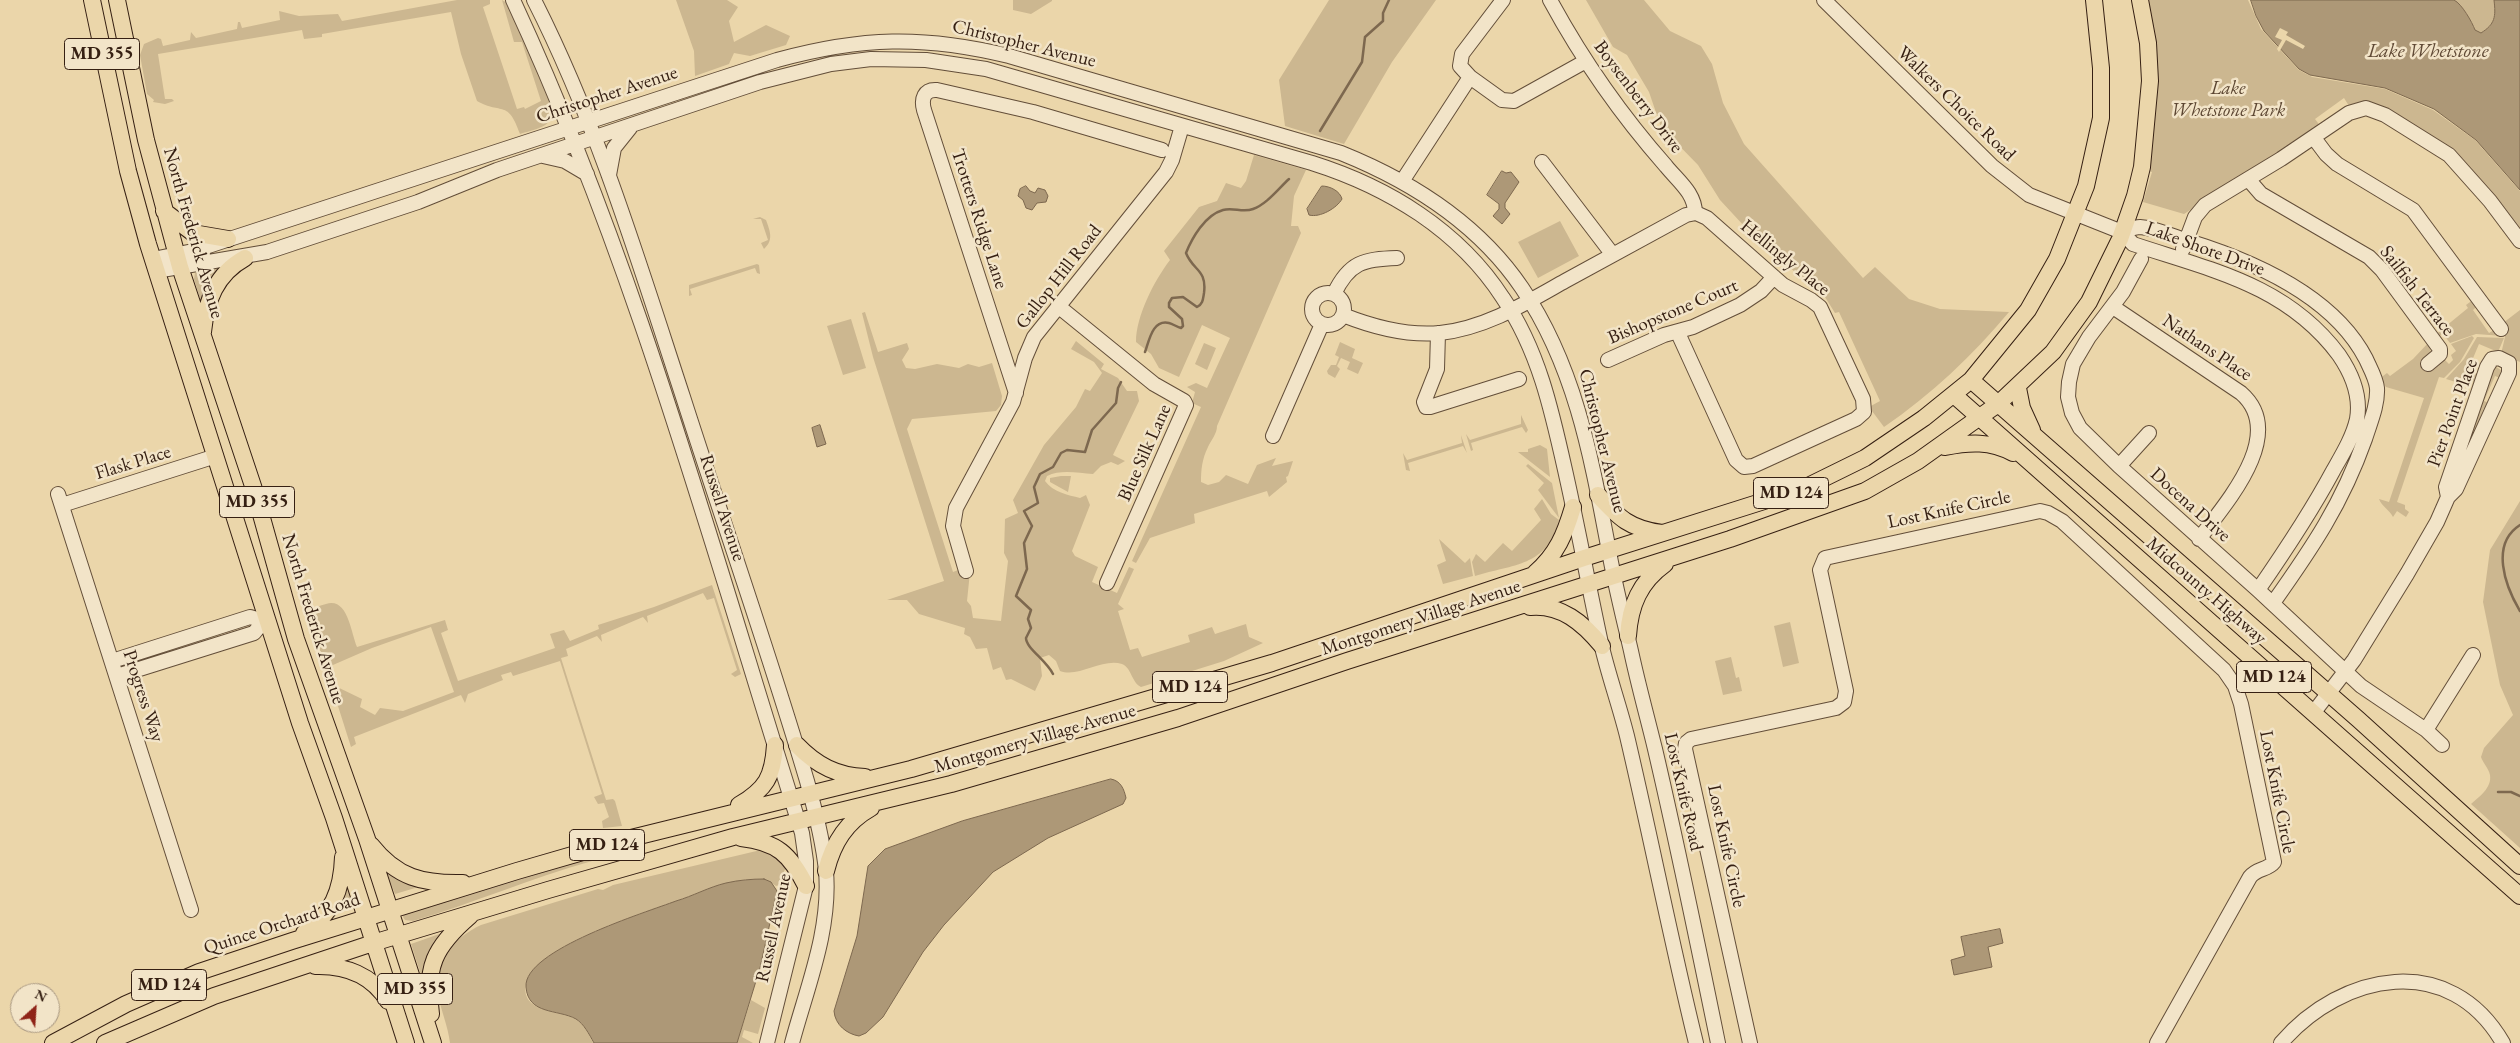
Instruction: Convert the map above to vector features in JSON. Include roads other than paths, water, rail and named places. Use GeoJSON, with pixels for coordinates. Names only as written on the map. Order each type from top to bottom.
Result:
{"type":"FeatureCollection","features":[{"type":"Feature","properties":{"kind":"main road","name":"MD 355"},"geometry":{"type":"LineString","coordinates":[[92,0],[128,171],[155,265],[300,723],[406,1043]]}},
{"type":"Feature","properties":{"kind":"main road","name":"North Frederick Avenue"},"geometry":{"type":"LineString","coordinates":[[118,0],[138,104],[178,261],[253,486],[296,639],[435,1043]]}},
{"type":"Feature","properties":{"kind":"main road","name":"Montgomery Village Avenue"},"geometry":{"type":"LineString","coordinates":[[389,911],[476,883],[604,846],[719,815],[880,778],[1272,663],[1527,579],[1584,558],[1802,489],[1864,458],[1954,395],[1971,380],[2028,310],[2057,259],[2076,214],[2093,162],[2101,118],[2101,68],[2094,0]]}},
{"type":"Feature","properties":{"kind":"main road","name":"Montgomery Village Avenue"},"geometry":{"type":"LineString","coordinates":[[397,936],[612,871],[734,837],[881,803],[1178,718],[1347,661],[1674,558],[1865,491],[1938,448],[1980,419],[2018,388],[2052,352],[2074,324],[2105,272],[2122,232],[2141,171],[2149,105],[2148,42],[2140,0]]}},
{"type":"Feature","properties":{"kind":"main road"},"geometry":{"type":"LineString","coordinates":[[164,211],[193,233],[210,238],[228,239]]}},
{"type":"Feature","properties":{"kind":"main road"},"geometry":{"type":"LineString","coordinates":[[202,337],[205,313],[213,290],[226,271],[245,258]]}},
{"type":"Feature","properties":{"kind":"main road","name":"Midcounty Highway"},"geometry":{"type":"LineString","coordinates":[[1971,380],[2329,694],[2520,866]]}},
{"type":"Feature","properties":{"kind":"main road"},"geometry":{"type":"LineString","coordinates":[[2018,388],[2022,408],[2035,437]]}},
{"type":"Feature","properties":{"kind":"main road","name":"Midcounty Highway"},"geometry":{"type":"LineString","coordinates":[[1954,395],[2520,896]]}},
{"type":"Feature","properties":{"kind":"main road","name":"MD 124"},"geometry":{"type":"LineString","coordinates":[[1938,448],[1970,442],[1987,444],[2002,447],[2026,459]]}},
{"type":"Feature","properties":{"kind":"main road"},"geometry":{"type":"LineString","coordinates":[[1598,495],[1626,523],[1645,530],[1665,533]]}},
{"type":"Feature","properties":{"kind":"main road"},"geometry":{"type":"LineString","coordinates":[[1527,579],[1547,562],[1559,547],[1573,507]]}},
{"type":"Feature","properties":{"kind":"main road"},"geometry":{"type":"LineString","coordinates":[[1628,636],[1630,613],[1639,590],[1653,572],[1674,558]]}},
{"type":"Feature","properties":{"kind":"main road"},"geometry":{"type":"LineString","coordinates":[[1517,608],[1539,606],[1562,612],[1573,617],[1602,646]]}},
{"type":"Feature","properties":{"kind":"main road"},"geometry":{"type":"LineString","coordinates":[[719,815],[756,794],[768,781],[774,763],[775,745]]}},
{"type":"Feature","properties":{"kind":"main road"},"geometry":{"type":"LineString","coordinates":[[797,745],[808,757],[823,767],[850,775],[880,778]]}},
{"type":"Feature","properties":{"kind":"main road"},"geometry":{"type":"LineString","coordinates":[[826,871],[830,857],[842,832],[863,812],[881,803]]}},
{"type":"Feature","properties":{"kind":"main road"},"geometry":{"type":"LineString","coordinates":[[734,837],[752,839],[780,850],[794,863],[806,886]]}},
{"type":"Feature","properties":{"kind":"main road"},"geometry":{"type":"LineString","coordinates":[[366,839],[380,857],[404,874],[430,882],[476,883]]}},
{"type":"Feature","properties":{"kind":"main road"},"geometry":{"type":"LineString","coordinates":[[604,846],[612,871]]}},
{"type":"Feature","properties":{"kind":"main road"},"geometry":{"type":"LineString","coordinates":[[292,941],[314,926],[333,904],[339,888],[343,850]]}},
{"type":"Feature","properties":{"kind":"main road","name":"Quince Orchard Road"},"geometry":{"type":"LineString","coordinates":[[53,1043],[126,1004],[199,972],[389,911]]}},
{"type":"Feature","properties":{"kind":"main road"},"geometry":{"type":"LineString","coordinates":[[435,1043],[429,1003],[430,969],[434,956],[442,943],[476,911]]}},
{"type":"Feature","properties":{"kind":"main road","name":"MD 124"},"geometry":{"type":"LineString","coordinates":[[105,1043],[214,996],[397,936]]}},
{"type":"Feature","properties":{"kind":"main road"},"geometry":{"type":"LineString","coordinates":[[300,967],[326,966],[356,973],[377,986],[395,1010]]}},
{"type":"Feature","properties":{"kind":"street","name":"Russell Avenue"},"geometry":{"type":"LineString","coordinates":[[513,0],[587,174],[654,360],[798,821],[806,861],[806,886],[767,1043]]}},
{"type":"Feature","properties":{"kind":"street","name":"Russell Avenue"},"geometry":{"type":"LineString","coordinates":[[534,0],[558,47],[588,120],[647,289],[797,745],[816,817],[826,871],[825,913],[822,935],[792,1043]]}},
{"type":"Feature","properties":{"kind":"street"},"geometry":{"type":"LineString","coordinates":[[1503,0],[1460,58],[1460,66],[1470,77],[1502,100],[1514,101],[1586,61]]}},
{"type":"Feature","properties":{"kind":"street","name":"Boysenberry Drive"},"geometry":{"type":"LineString","coordinates":[[1550,0],[1586,61],[1635,129],[1691,195],[1695,202],[1695,213]]}},
{"type":"Feature","properties":{"kind":"street","name":"Walkers Choice Road"},"geometry":{"type":"LineString","coordinates":[[1824,0],[2004,177],[2029,195],[2122,232]]}},
{"type":"Feature","properties":{"kind":"street","name":"Christopher Avenue"},"geometry":{"type":"LineString","coordinates":[[178,261],[228,239],[568,126],[804,52],[888,40],[933,42],[1008,56],[1342,153],[1403,180],[1448,210],[1504,264],[1530,300],[1561,357],[1576,397],[1609,551]]}},
{"type":"Feature","properties":{"kind":"street","name":"Christopher Avenue"},"geometry":{"type":"LineString","coordinates":[[155,265],[178,261],[245,258],[418,202],[497,170],[538,156],[785,75],[842,62],[899,58],[946,62],[986,69],[1333,170],[1382,191],[1430,222],[1467,252],[1488,276],[1511,310],[1529,347],[1549,400],[1584,558]]}},
{"type":"Feature","properties":{"kind":"street"},"geometry":{"type":"LineString","coordinates":[[1403,180],[1470,77]]}},
{"type":"Feature","properties":{"kind":"street","name":"Trotters Ridge Lane"},"geometry":{"type":"LineString","coordinates":[[1016,393],[923,106],[925,94],[934,90],[1033,112],[1162,150]]}},
{"type":"Feature","properties":{"kind":"street"},"geometry":{"type":"LineString","coordinates":[[2179,259],[2198,212],[2205,205],[2314,138],[2355,110],[2366,108],[2380,112],[2449,155],[2485,195],[2520,241]]}},
{"type":"Feature","properties":{"kind":"street"},"geometry":{"type":"LineString","coordinates":[[608,178],[614,148],[634,124]]}},
{"type":"Feature","properties":{"kind":"street","name":"Gallop Hill Road"},"geometry":{"type":"LineString","coordinates":[[966,571],[953,526],[956,508],[1016,393],[1029,347],[1058,306],[1166,172],[1172,160],[1182,126]]}},
{"type":"Feature","properties":{"kind":"street"},"geometry":{"type":"LineString","coordinates":[[2314,138],[2337,164],[2413,210],[2502,330]]}},
{"type":"Feature","properties":{"kind":"street"},"geometry":{"type":"LineString","coordinates":[[538,156],[556,157],[587,174]]}},
{"type":"Feature","properties":{"kind":"street"},"geometry":{"type":"LineString","coordinates":[[1542,162],[1613,255]]}},
{"type":"Feature","properties":{"kind":"street","name":"Sailfish Terrace"},"geometry":{"type":"LineString","coordinates":[[2248,179],[2261,194],[2356,248],[2375,264],[2440,349],[2440,354],[2428,364]]}},
{"type":"Feature","properties":{"kind":"street"},"geometry":{"type":"LineString","coordinates":[[1343,315],[1371,326],[1392,330],[1438,333],[1479,324],[1530,300],[1686,215],[1695,213]]}},
{"type":"Feature","properties":{"kind":"street","name":"Hellingly Place"},"geometry":{"type":"LineString","coordinates":[[1678,333],[1736,460],[1744,467],[1753,466],[1860,417],[1864,412],[1864,404],[1820,308],[1811,300],[1790,290],[1707,218],[1695,213]]}},
{"type":"Feature","properties":{"kind":"street","name":"Lake Shore Drive"},"geometry":{"type":"LineString","coordinates":[[2258,590],[2312,510],[2348,442],[2356,420],[2356,391],[2347,368],[2333,348],[2312,324],[2289,306],[2246,282],[2132,244],[2122,232],[2140,227],[2260,267],[2313,301],[2356,342],[2367,361],[2377,387],[2369,426],[2341,498],[2314,544],[2273,603]]}},
{"type":"Feature","properties":{"kind":"street"},"geometry":{"type":"LineString","coordinates":[[1334,294],[1344,277],[1356,265],[1372,259],[1397,258]]}},
{"type":"Feature","properties":{"kind":"street","name":"Docena Drive"},"geometry":{"type":"LineString","coordinates":[[2141,259],[2131,280],[2113,307],[2080,350],[2068,382],[2068,397],[2072,413],[2080,428],[2119,466],[2273,603],[2346,672],[2376,698],[2426,730],[2442,745]]}},
{"type":"Feature","properties":{"kind":"street","name":"Bishopstone Court"},"geometry":{"type":"LineString","coordinates":[[1608,360],[1664,335],[1678,333],[1749,301],[1774,277]]}},
{"type":"Feature","properties":{"kind":"street"},"geometry":{"type":"LineString","coordinates":[[1323,293],[1334,294],[1343,302],[1343,315],[1336,323],[1322,324],[1313,314],[1313,304],[1323,293]]}},
{"type":"Feature","properties":{"kind":"street","name":"Blue Silk Lane"},"geometry":{"type":"LineString","coordinates":[[1058,306],[1146,378],[1184,401],[1186,406],[1107,583]]}},
{"type":"Feature","properties":{"kind":"street","name":"Nathans Place"},"geometry":{"type":"LineString","coordinates":[[2113,307],[2240,392],[2250,402],[2258,415],[2259,431],[2248,468],[2199,539]]}},
{"type":"Feature","properties":{"kind":"street"},"geometry":{"type":"LineString","coordinates":[[1273,436],[1322,324]]}},
{"type":"Feature","properties":{"kind":"street"},"geometry":{"type":"LineString","coordinates":[[1438,333],[1438,361],[1434,377],[1424,401],[1426,407],[1519,379]]}},
{"type":"Feature","properties":{"kind":"street","name":"Pier Point Place"},"geometry":{"type":"LineString","coordinates":[[2314,712],[2346,672],[2407,574],[2437,522],[2448,497],[2456,489],[2509,373],[2509,363],[2499,358],[2492,358],[2486,367],[2446,487],[2448,497]]}},
{"type":"Feature","properties":{"kind":"street"},"geometry":{"type":"LineString","coordinates":[[2119,466],[2149,433]]}},
{"type":"Feature","properties":{"kind":"street","name":"Flask Place"},"geometry":{"type":"LineString","coordinates":[[60,499],[216,456]]}},
{"type":"Feature","properties":{"kind":"street","name":"Progress Way"},"geometry":{"type":"LineString","coordinates":[[60,499],[191,910]]}},
{"type":"Feature","properties":{"kind":"street","name":"Lost Knife Circle"},"geometry":{"type":"LineString","coordinates":[[1750,1043],[1685,749],[1686,743],[1691,739],[1836,708],[1844,702],[1846,691],[1820,570],[1825,558],[2040,511],[2062,521],[2224,670],[2238,694],[2251,750],[2275,860],[2270,866],[2251,875],[2157,1043]]}},
{"type":"Feature","properties":{"kind":"street","name":"Lost Knife Road"},"geometry":{"type":"LineString","coordinates":[[1609,551],[1684,879],[1718,1043]]}},
{"type":"Feature","properties":{"kind":"street"},"geometry":{"type":"LineString","coordinates":[[1584,558],[1602,646],[1627,734],[1696,1043]]}},
{"type":"Feature","properties":{"kind":"street"},"geometry":{"type":"LineString","coordinates":[[112,661],[250,618],[264,621],[254,633],[116,676]]}},
{"type":"Feature","properties":{"kind":"street"},"geometry":{"type":"LineString","coordinates":[[2426,730],[2473,655]]}},
{"type":"Feature","properties":{"kind":"street"},"geometry":{"type":"LineString","coordinates":[[2281,1043],[2322,1008],[2345,994],[2372,984],[2399,980],[2429,985],[2455,994],[2480,1013],[2503,1043]]}},
{"type":"Feature","properties":{"kind":"water","name":"Lake Whetstone"},"geometry":{"type":"Polygon","coordinates":[[[2251,0],[2454,0],[2463,9],[2475,30],[2481,33],[2494,20],[2494,0],[2520,0],[2520,190],[2476,140],[2434,109],[2385,88],[2310,75],[2299,69],[2264,31],[2256,16],[2251,0]]]}},
{"type":"Feature","properties":{"kind":"water"},"geometry":{"type":"Polygon","coordinates":[[[1502,171],[1506,173],[1511,172],[1519,182],[1505,203],[1505,208],[1510,214],[1502,224],[1493,216],[1499,209],[1499,204],[1487,195],[1502,171]]]}},
{"type":"Feature","properties":{"kind":"water"},"geometry":{"type":"Polygon","coordinates":[[[1026,186],[1035,193],[1038,188],[1045,190],[1048,196],[1046,202],[1037,203],[1032,210],[1026,208],[1023,200],[1018,196],[1020,189],[1026,186]]]}},
{"type":"Feature","properties":{"kind":"water"},"geometry":{"type":"Polygon","coordinates":[[[1322,186],[1334,190],[1342,199],[1328,212],[1313,216],[1309,215],[1307,209],[1322,186]]]}},
{"type":"Feature","properties":{"kind":"water"},"geometry":{"type":"Polygon","coordinates":[[[820,425],[826,444],[817,447],[812,428],[820,425]]]}},
{"type":"Feature","properties":{"kind":"water"},"geometry":{"type":"Polygon","coordinates":[[[1111,779],[1120,784],[1123,789],[1126,798],[1123,804],[1048,838],[993,872],[944,925],[923,952],[883,1017],[866,1033],[859,1036],[846,1031],[839,1025],[834,1011],[857,936],[868,866],[885,849],[962,821],[1111,779]]]}},
{"type":"Feature","properties":{"kind":"water"},"geometry":{"type":"Polygon","coordinates":[[[764,879],[771,882],[777,891],[760,968],[737,1043],[594,1043],[579,1021],[569,1016],[538,1007],[528,996],[526,987],[530,973],[564,946],[615,923],[720,885],[741,880],[764,879]]]}},
{"type":"Feature","properties":{"kind":"water"},"geometry":{"type":"Polygon","coordinates":[[[2000,929],[2003,943],[1988,947],[1992,967],[1954,975],[1951,960],[1965,956],[1961,937],[2000,929]]]}},
{"type":"Feature","properties":{"kind":"waterway"},"geometry":{"type":"LineString","coordinates":[[1320,131],[1362,62],[1365,37],[1383,21],[1383,13],[1389,0]]}},
{"type":"Feature","properties":{"kind":"waterway"},"geometry":{"type":"LineString","coordinates":[[1145,352],[1152,332],[1159,324],[1169,323],[1181,328],[1183,326],[1182,319],[1169,307],[1172,298],[1183,297],[1197,307],[1202,301],[1204,293],[1203,279],[1186,253],[1200,228],[1210,217],[1223,210],[1249,210],[1258,207],[1268,200],[1289,179]]}},
{"type":"Feature","properties":{"kind":"waterway"},"geometry":{"type":"LineString","coordinates":[[1053,674],[1027,642],[1026,638],[1031,628],[1028,619],[1031,610],[1016,596],[1027,569],[1024,543],[1032,526],[1024,511],[1038,503],[1034,487],[1040,474],[1053,467],[1061,453],[1067,450],[1085,452],[1092,430],[1116,403],[1118,388],[1121,382]]}},
{"type":"Feature","properties":{"kind":"waterway"},"geometry":{"type":"LineString","coordinates":[[2520,525],[2511,533],[2505,543],[2503,554],[2505,578],[2520,611]]}},
{"type":"Feature","properties":{"kind":"waterway"},"geometry":{"type":"LineString","coordinates":[[2498,792],[2511,792],[2520,796]]}},
{"type":"Feature","properties":{"kind":"park label","name":"Lake Whetstone Park"},"geometry":{"type":"Point","coordinates":[2228,100]}}]}
